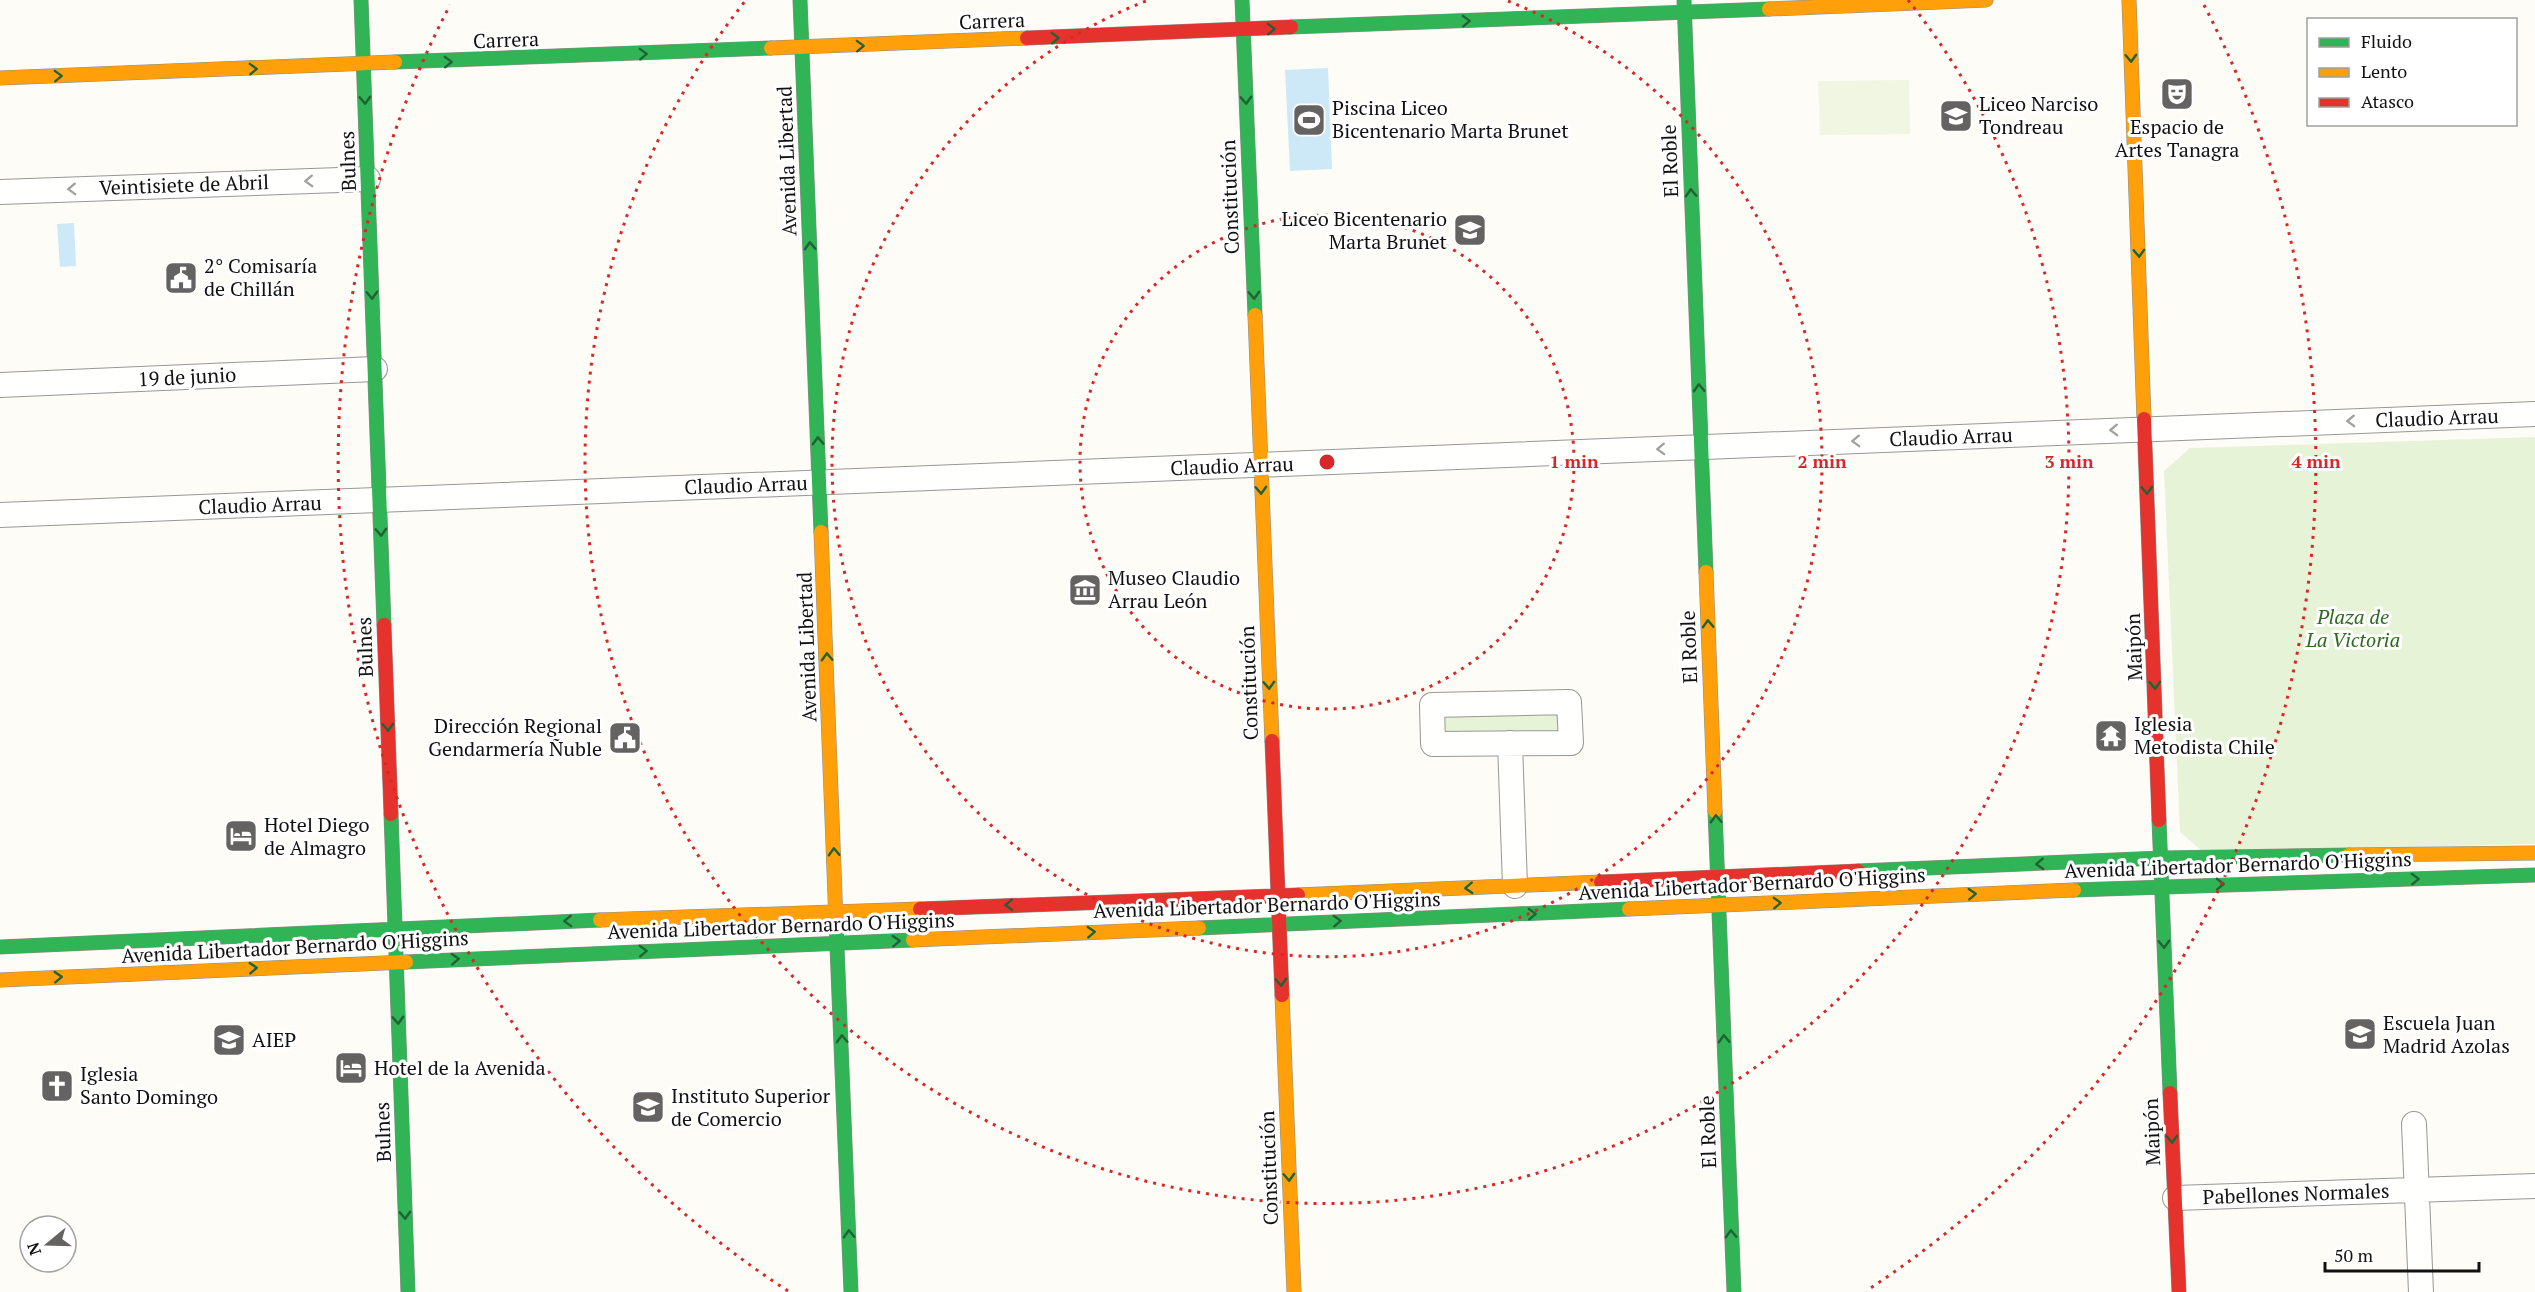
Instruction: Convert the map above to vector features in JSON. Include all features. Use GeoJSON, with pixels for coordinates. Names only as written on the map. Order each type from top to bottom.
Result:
{"type":"FeatureCollection","features":[{"type":"Feature","properties":{"kind":"main road","name":"Bulnes"},"geometry":{"type":"LineString","coordinates":[[361,0],[408,1292]]}},
{"type":"Feature","properties":{"kind":"main road","name":"Avenida Libertad"},"geometry":{"type":"LineString","coordinates":[[800,0],[851,1292]]}},
{"type":"Feature","properties":{"kind":"main road","name":"Constitución"},"geometry":{"type":"LineString","coordinates":[[1242,0],[1294,1292]]}},
{"type":"Feature","properties":{"kind":"main road","name":"Carrera"},"geometry":{"type":"LineString","coordinates":[[0,78],[1244,30],[1684,6],[1986,0]]}},
{"type":"Feature","properties":{"kind":"main road","name":"Maipón"},"geometry":{"type":"LineString","coordinates":[[2129,0],[2162,858],[2161,886],[2179,1292]]}},
{"type":"Feature","properties":{"kind":"main road","name":"El Roble"},"geometry":{"type":"LineString","coordinates":[[1684,6],[1734,1292]]}},
{"type":"Feature","properties":{"kind":"main road","name":"Avenida Libertador Bernardo O'Higgins"},"geometry":{"type":"LineString","coordinates":[[0,947],[395,928],[836,910],[1277,896],[2162,858],[2535,853]]}},
{"type":"Feature","properties":{"kind":"main road","name":"Avenida Libertador Bernardo O'Higgins"},"geometry":{"type":"LineString","coordinates":[[0,980],[2161,886],[2535,875]]}},
{"type":"Feature","properties":{"kind":"street","name":"Veintisiete de Abril"},"geometry":{"type":"LineString","coordinates":[[0,192],[368,179]]}},
{"type":"Feature","properties":{"kind":"street","name":"19 de junio"},"geometry":{"type":"LineString","coordinates":[[0,385],[375,369]]}},
{"type":"Feature","properties":{"kind":"street","name":"Claudio Arrau"},"geometry":{"type":"LineString","coordinates":[[0,515],[2535,414]]}},
{"type":"Feature","properties":{"kind":"street"},"geometry":{"type":"LineString","coordinates":[[1569,702],[1571,743],[1510,743],[1433,744],[1432,705],[1569,702]]}},
{"type":"Feature","properties":{"kind":"street"},"geometry":{"type":"LineString","coordinates":[[1510,743],[1515,886]]}},
{"type":"Feature","properties":{"kind":"street","name":"Pabellones Normales"},"geometry":{"type":"LineString","coordinates":[[2414,1124],[2421,1292]]}},
{"type":"Feature","properties":{"kind":"street","name":"Pabellones Normales"},"geometry":{"type":"LineString","coordinates":[[2175,1198],[2535,1186]]}},
{"type":"Feature","properties":{"kind":"green space"},"geometry":{"type":"Polygon","coordinates":[[[1909,80],[1910,134],[1820,135],[1818,81],[1909,80]]]}},
{"type":"Feature","properties":{"kind":"green space","name":"Plaza de La Victoria"},"geometry":{"type":"Polygon","coordinates":[[[2535,437],[2535,844],[2203,852],[2180,832],[2164,471],[2190,448],[2535,437]]]}},
{"type":"Feature","properties":{"kind":"green space"},"geometry":{"type":"Polygon","coordinates":[[[1565,706],[1565,738],[1436,741],[1435,708],[1565,706]]]}},
{"type":"Feature","properties":{"kind":"water","name":"Piscina Liceo Bicentenario Marta Brunet"},"geometry":{"type":"Polygon","coordinates":[[[1328,68],[1332,169],[1290,171],[1285,70],[1328,68]]]}},
{"type":"Feature","properties":{"kind":"water"},"geometry":{"type":"Polygon","coordinates":[[[74,223],[76,266],[60,267],[57,224],[74,223]]]}},
{"type":"Feature","properties":{"kind":"traffic: fast"},"geometry":{"type":"LineString","coordinates":[[361,0],[384,625]]}},
{"type":"Feature","properties":{"kind":"traffic: fast"},"geometry":{"type":"LineString","coordinates":[[800,0],[821,532]]}},
{"type":"Feature","properties":{"kind":"traffic: fast"},"geometry":{"type":"LineString","coordinates":[[1242,0],[1255,315]]}},
{"type":"Feature","properties":{"kind":"traffic: fast"},"geometry":{"type":"LineString","coordinates":[[1684,0],[1706,572]]}},
{"type":"Feature","properties":{"kind":"traffic: fast"},"geometry":{"type":"LineString","coordinates":[[1291,27],[1769,9]]}},
{"type":"Feature","properties":{"kind":"traffic: fast"},"geometry":{"type":"LineString","coordinates":[[395,62],[771,48]]}},
{"type":"Feature","properties":{"kind":"traffic: fast"},"geometry":{"type":"LineString","coordinates":[[1715,811],[1734,1292]]}},
{"type":"Feature","properties":{"kind":"traffic: fast"},"geometry":{"type":"LineString","coordinates":[[391,814],[408,1292]]}},
{"type":"Feature","properties":{"kind":"traffic: fast"},"geometry":{"type":"LineString","coordinates":[[2159,820],[2170,1093]]}},
{"type":"Feature","properties":{"kind":"traffic: fast"},"geometry":{"type":"LineString","coordinates":[[1858,871],[2161,858],[2349,855]]}},
{"type":"Feature","properties":{"kind":"traffic: fast"},"geometry":{"type":"LineString","coordinates":[[2074,890],[2535,875]]}},
{"type":"Feature","properties":{"kind":"traffic: fast"},"geometry":{"type":"LineString","coordinates":[[1199,928],[1629,909]]}},
{"type":"Feature","properties":{"kind":"traffic: fast"},"geometry":{"type":"LineString","coordinates":[[0,947],[600,920]]}},
{"type":"Feature","properties":{"kind":"traffic: fast"},"geometry":{"type":"LineString","coordinates":[[836,922],[851,1292]]}},
{"type":"Feature","properties":{"kind":"traffic: fast"},"geometry":{"type":"LineString","coordinates":[[406,962],[913,940]]}},
{"type":"Feature","properties":{"kind":"traffic: slow"},"geometry":{"type":"LineString","coordinates":[[1769,9],[1986,0]]}},
{"type":"Feature","properties":{"kind":"traffic: slow"},"geometry":{"type":"LineString","coordinates":[[2129,0],[2144,419]]}},
{"type":"Feature","properties":{"kind":"traffic: slow"},"geometry":{"type":"LineString","coordinates":[[771,48],[1027,38]]}},
{"type":"Feature","properties":{"kind":"traffic: slow"},"geometry":{"type":"LineString","coordinates":[[0,78],[395,62]]}},
{"type":"Feature","properties":{"kind":"traffic: slow"},"geometry":{"type":"LineString","coordinates":[[1255,315],[1272,741]]}},
{"type":"Feature","properties":{"kind":"traffic: slow"},"geometry":{"type":"LineString","coordinates":[[821,532],[836,922]]}},
{"type":"Feature","properties":{"kind":"traffic: slow"},"geometry":{"type":"LineString","coordinates":[[1706,572],[1715,811]]}},
{"type":"Feature","properties":{"kind":"traffic: slow"},"geometry":{"type":"LineString","coordinates":[[2349,855],[2535,853]]}},
{"type":"Feature","properties":{"kind":"traffic: slow"},"geometry":{"type":"LineString","coordinates":[[1298,895],[1601,882]]}},
{"type":"Feature","properties":{"kind":"traffic: slow"},"geometry":{"type":"LineString","coordinates":[[1629,909],[2074,890]]}},
{"type":"Feature","properties":{"kind":"traffic: slow"},"geometry":{"type":"LineString","coordinates":[[600,920],[920,909]]}},
{"type":"Feature","properties":{"kind":"traffic: slow"},"geometry":{"type":"LineString","coordinates":[[913,940],[1199,928]]}},
{"type":"Feature","properties":{"kind":"traffic: slow"},"geometry":{"type":"LineString","coordinates":[[0,980],[406,962]]}},
{"type":"Feature","properties":{"kind":"traffic: slow"},"geometry":{"type":"LineString","coordinates":[[1282,995],[1294,1292]]}},
{"type":"Feature","properties":{"kind":"traffic: jam"},"geometry":{"type":"LineString","coordinates":[[1027,38],[1291,27]]}},
{"type":"Feature","properties":{"kind":"traffic: jam"},"geometry":{"type":"LineString","coordinates":[[2144,419],[2159,820]]}},
{"type":"Feature","properties":{"kind":"traffic: jam"},"geometry":{"type":"LineString","coordinates":[[384,625],[391,814]]}},
{"type":"Feature","properties":{"kind":"traffic: jam"},"geometry":{"type":"LineString","coordinates":[[1272,741],[1282,995]]}},
{"type":"Feature","properties":{"kind":"traffic: jam"},"geometry":{"type":"LineString","coordinates":[[1601,882],[1858,871]]}},
{"type":"Feature","properties":{"kind":"traffic: jam"},"geometry":{"type":"LineString","coordinates":[[920,909],[1298,895]]}},
{"type":"Feature","properties":{"kind":"traffic: jam"},"geometry":{"type":"LineString","coordinates":[[2170,1093],[2179,1292]]}},
{"type":"Feature","properties":{"kind":"place","name":"Espacio de Artes Tanagra"},"geometry":{"type":"Point","coordinates":[2177,94]}},
{"type":"Feature","properties":{"kind":"place","name":"Liceo Narciso Tondreau"},"geometry":{"type":"Point","coordinates":[1956,116]}},
{"type":"Feature","properties":{"kind":"place","name":"Piscina Liceo Bicentenario Marta Brunet"},"geometry":{"type":"Point","coordinates":[1309,120]}},
{"type":"Feature","properties":{"kind":"place","name":"Liceo Bicentenario Marta Brunet"},"geometry":{"type":"Point","coordinates":[1470,230]}},
{"type":"Feature","properties":{"kind":"place","name":"2° Comisaría de Chillán"},"geometry":{"type":"Point","coordinates":[181,278]}},
{"type":"Feature","properties":{"kind":"place","name":"Museo Claudio Arrau León"},"geometry":{"type":"Point","coordinates":[1085,590]}},
{"type":"Feature","properties":{"kind":"place","name":"Iglesia Metodista Chile"},"geometry":{"type":"Point","coordinates":[2111,736]}},
{"type":"Feature","properties":{"kind":"place","name":"Dirección Regional Gendarmería Ñuble"},"geometry":{"type":"Point","coordinates":[625,738]}},
{"type":"Feature","properties":{"kind":"place","name":"Hotel Diego de Almagro"},"geometry":{"type":"Point","coordinates":[241,836]}},
{"type":"Feature","properties":{"kind":"place","name":"Escuela Juan Madrid Azolas"},"geometry":{"type":"Point","coordinates":[2360,1034]}},
{"type":"Feature","properties":{"kind":"place","name":"AIEP"},"geometry":{"type":"Point","coordinates":[229,1040]}},
{"type":"Feature","properties":{"kind":"place","name":"Hotel de la Avenida"},"geometry":{"type":"Point","coordinates":[351,1068]}},
{"type":"Feature","properties":{"kind":"place","name":"Iglesia Santo Domingo"},"geometry":{"type":"Point","coordinates":[57,1086]}},
{"type":"Feature","properties":{"kind":"place","name":"Instituto Superior de Comercio"},"geometry":{"type":"Point","coordinates":[648,1107]}}]}
